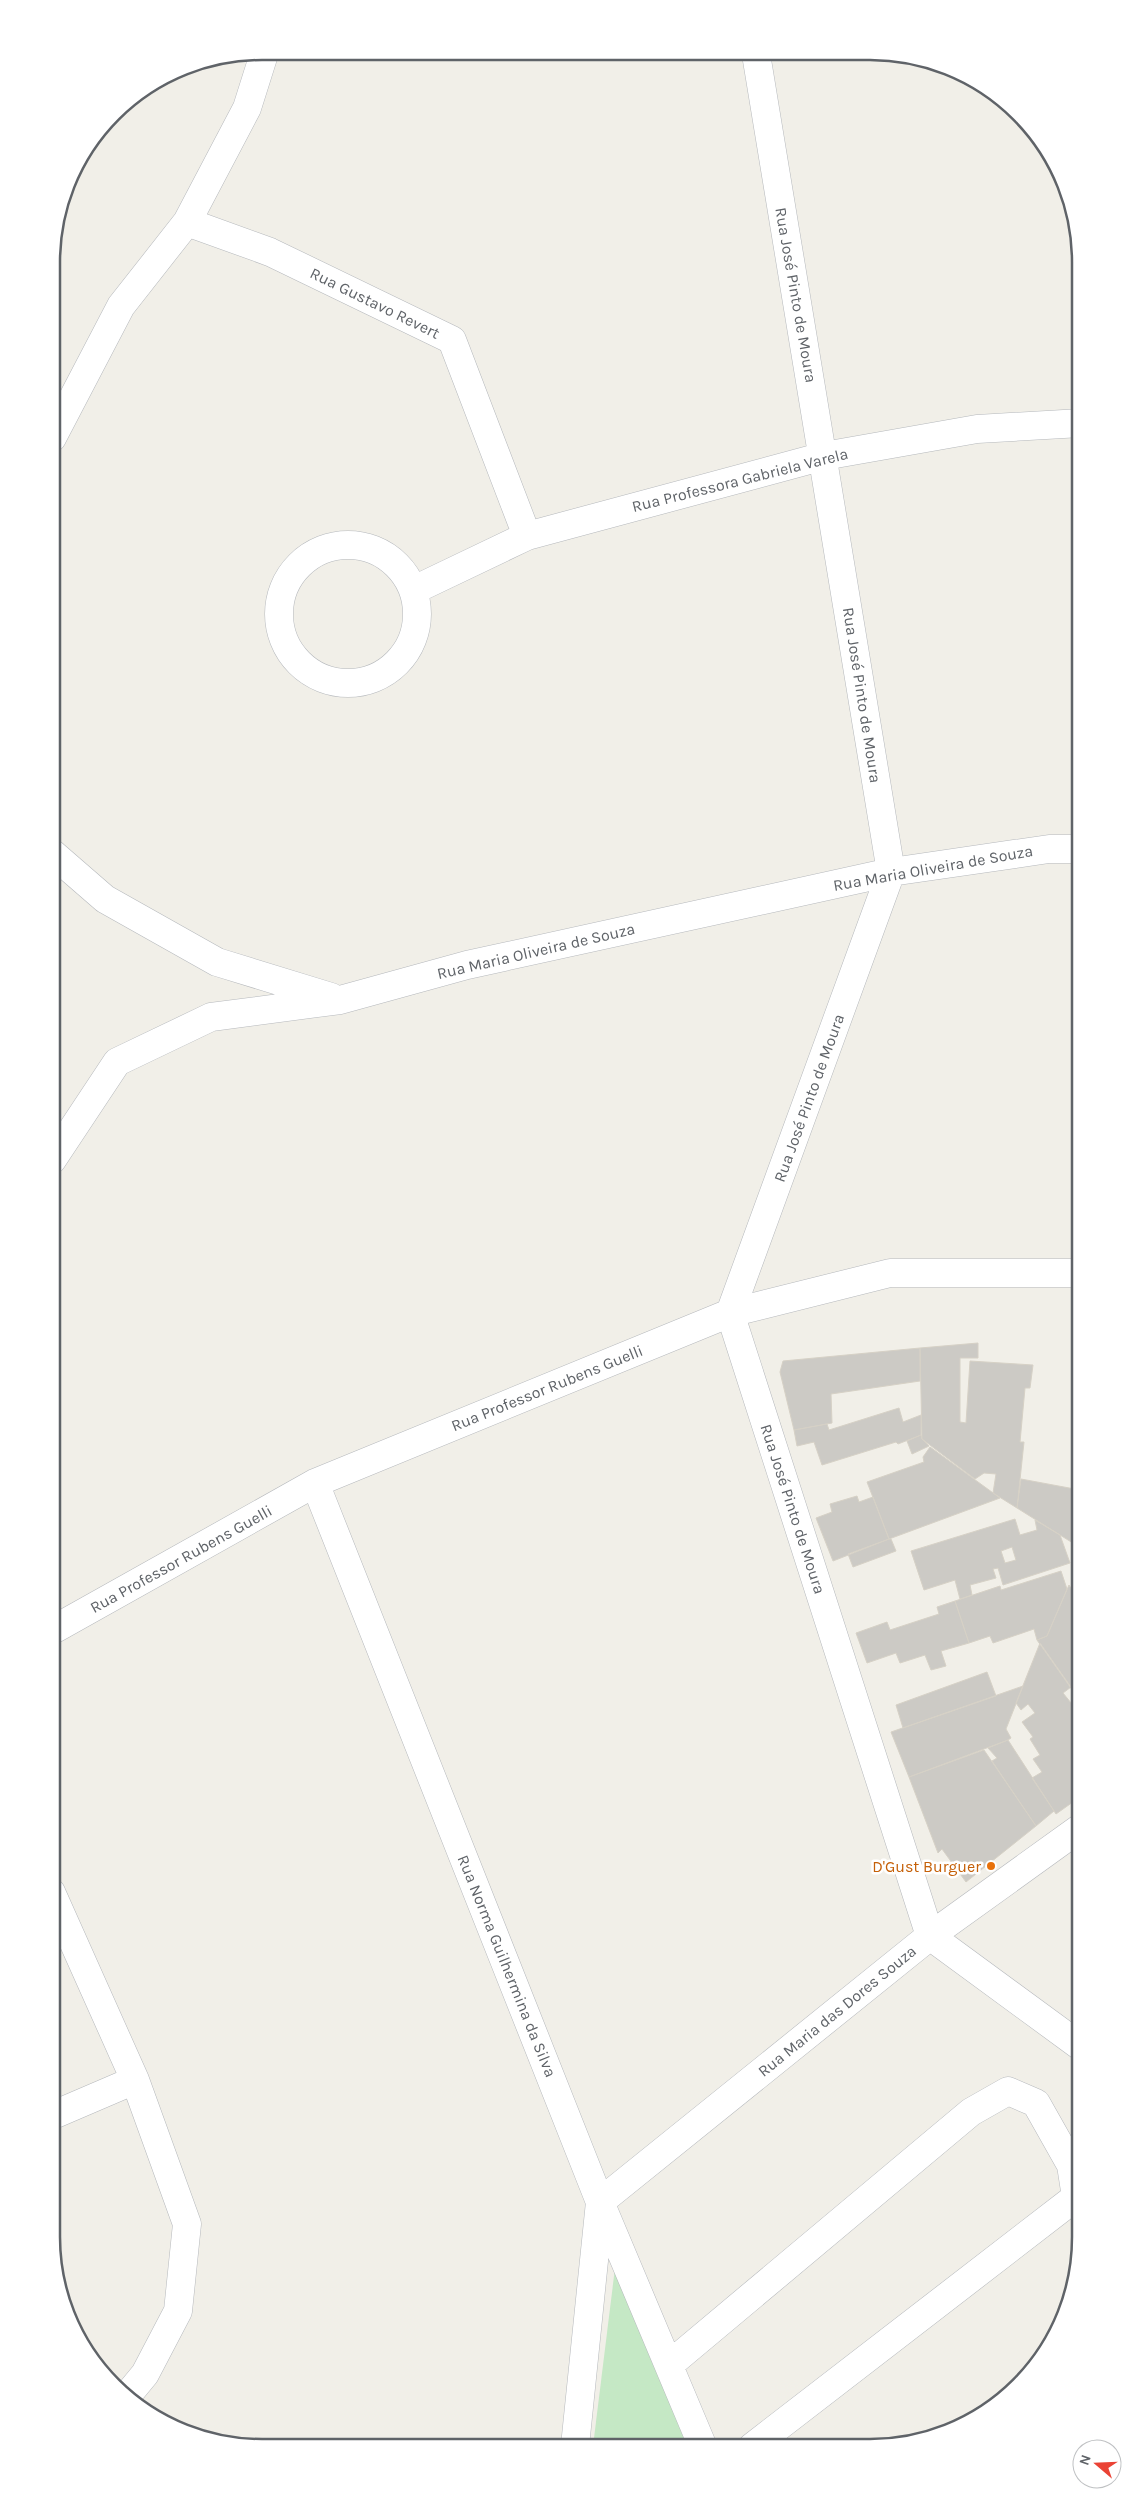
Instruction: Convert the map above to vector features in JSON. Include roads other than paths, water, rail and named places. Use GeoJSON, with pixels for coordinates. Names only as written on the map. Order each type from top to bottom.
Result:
{"type":"FeatureCollection","features":[{"type":"Feature","properties":{"kind":"street"},"geometry":{"type":"LineString","coordinates":[[60,423],[121,306],[187,222],[247,108],[262,60]]}},
{"type":"Feature","properties":{"kind":"street","name":"Rua José Pinto de Moura"},"geometry":{"type":"LineString","coordinates":[[757,60],[824,456],[891,872],[730,1313],[930,1936]]}},
{"type":"Feature","properties":{"kind":"street","name":"Rua Gustavo Revert"},"geometry":{"type":"LineString","coordinates":[[187,222],[270,252],[452,340],[527,536]]}},
{"type":"Feature","properties":{"kind":"street","name":"Rua Professora Gabriela Varela"},"geometry":{"type":"LineString","coordinates":[[414,590],[527,536],[824,456],[977,429],[1072,424]]}},
{"type":"Feature","properties":{"kind":"street"},"geometry":{"type":"LineString","coordinates":[[352,544],[378,551],[400,567],[414,590],[417,618],[410,644],[394,666],[370,680],[344,683],[318,677],[296,660],[282,637],[278,610],[286,583],[302,562],[325,548],[352,544]]}},
{"type":"Feature","properties":{"kind":"street","name":"Rua Maria Oliveira de Souza"},"geometry":{"type":"LineString","coordinates":[[60,1148],[117,1062],[211,1017],[340,1000],[467,965],[891,872],[1049,849],[1072,849]]}},
{"type":"Feature","properties":{"kind":"street"},"geometry":{"type":"LineString","coordinates":[[60,860],[104,899],[217,962],[340,1000]]}},
{"type":"Feature","properties":{"kind":"street","name":"Rua Professor Rubens Guelli"},"geometry":{"type":"LineString","coordinates":[[60,1626],[315,1483],[730,1313],[890,1273],[1072,1273]]}},
{"type":"Feature","properties":{"kind":"street","name":"Rua Norma Guilhermina da Silva"},"geometry":{"type":"LineString","coordinates":[[315,1483],[600,2202],[700,2439]]}},
{"type":"Feature","properties":{"kind":"street","name":"Rua Maria das Dores Souza"},"geometry":{"type":"LineString","coordinates":[[600,2202],[930,1936],[1072,1834]]}},
{"type":"Feature","properties":{"kind":"street"},"geometry":{"type":"LineString","coordinates":[[60,1912],[135,2080],[186,2224],[178,2310],[145,2374],[131,2391]]}},
{"type":"Feature","properties":{"kind":"street"},"geometry":{"type":"LineString","coordinates":[[930,1936],[1072,2040]]}},
{"type":"Feature","properties":{"kind":"street"},"geometry":{"type":"LineString","coordinates":[[60,2112],[135,2080]]}},
{"type":"Feature","properties":{"kind":"street"},"geometry":{"type":"LineString","coordinates":[[669,2366],[971,2112],[1008,2091],[1036,2103],[1071,2165],[1072,2171]]}},
{"type":"Feature","properties":{"kind":"street"},"geometry":{"type":"LineString","coordinates":[[762,2439],[1072,2200]]}},
{"type":"Feature","properties":{"kind":"street"},"geometry":{"type":"LineString","coordinates":[[577,2439],[600,2202]]}},
{"type":"Feature","properties":{"kind":"place","name":"D'Gust Burguer"},"geometry":{"type":"Point","coordinates":[991,1866]}}]}
